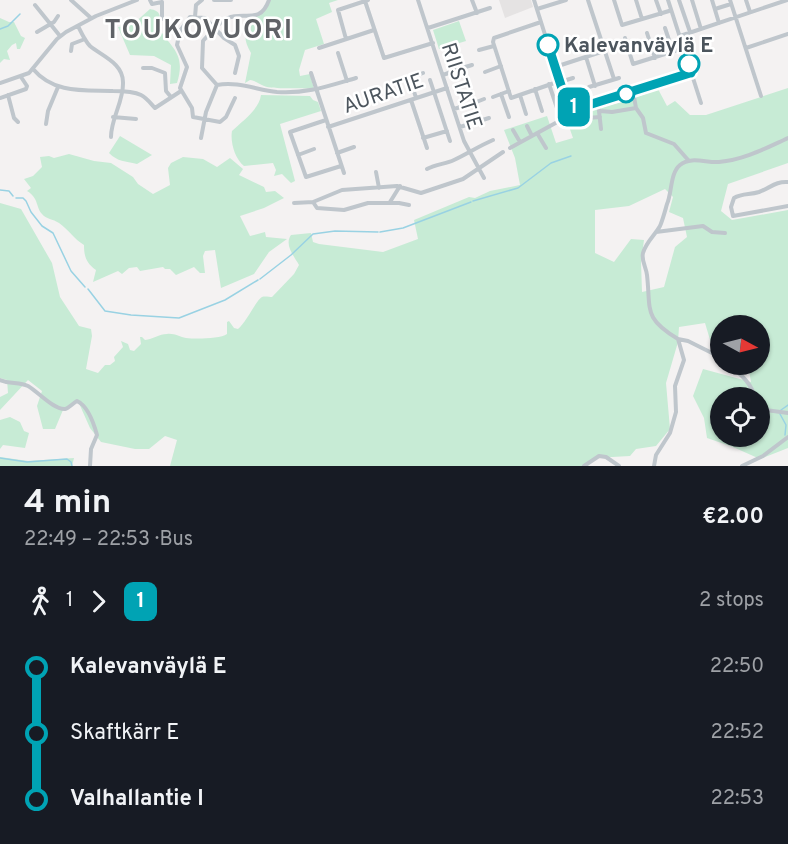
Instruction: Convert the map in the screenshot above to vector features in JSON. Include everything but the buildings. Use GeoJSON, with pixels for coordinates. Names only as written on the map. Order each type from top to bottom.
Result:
{"type":"FeatureCollection","features":[{"type":"Feature","properties":{"kind":"street"},"geometry":{"type":"LineString","coordinates":[[71,0],[91,18]]}},
{"type":"Feature","properties":{"kind":"street"},"geometry":{"type":"LineString","coordinates":[[0,83],[21,77],[33,69],[60,36],[91,18],[137,0]]}},
{"type":"Feature","properties":{"kind":"street"},"geometry":{"type":"LineString","coordinates":[[150,0],[152,4],[162,2],[162,18],[180,31]]}},
{"type":"Feature","properties":{"kind":"street"},"geometry":{"type":"LineString","coordinates":[[195,17],[196,5],[202,0]]}},
{"type":"Feature","properties":{"kind":"street"},"geometry":{"type":"LineString","coordinates":[[214,0],[231,0]]}},
{"type":"Feature","properties":{"kind":"street"},"geometry":{"type":"LineString","coordinates":[[217,86],[201,65],[203,41],[229,18],[255,16],[265,9],[268,0]]}},
{"type":"Feature","properties":{"kind":"street","name":"RIISTATIE"},"geometry":{"type":"LineString","coordinates":[[418,0],[460,127],[469,151],[484,178]]}},
{"type":"Feature","properties":{"kind":"street"},"geometry":{"type":"LineString","coordinates":[[472,0],[477,13]]}},
{"type":"Feature","properties":{"kind":"street"},"geometry":{"type":"LineString","coordinates":[[534,0],[565,97],[571,108],[582,107],[691,73]]}},
{"type":"Feature","properties":{"kind":"street"},"geometry":{"type":"LineString","coordinates":[[537,9],[566,0]]}},
{"type":"Feature","properties":{"kind":"street"},"geometry":{"type":"LineString","coordinates":[[588,0],[604,51],[616,79],[590,87]]}},
{"type":"Feature","properties":{"kind":"street"},"geometry":{"type":"LineString","coordinates":[[614,0],[622,25],[669,11]]}},
{"type":"Feature","properties":{"kind":"street"},"geometry":{"type":"LineString","coordinates":[[636,0],[643,20]]}},
{"type":"Feature","properties":{"kind":"street"},"geometry":{"type":"LineString","coordinates":[[656,0],[661,14]]}},
{"type":"Feature","properties":{"kind":"street"},"geometry":{"type":"LineString","coordinates":[[668,0],[701,103]]}},
{"type":"Feature","properties":{"kind":"street"},"geometry":{"type":"LineString","coordinates":[[679,0],[690,33]]}},
{"type":"Feature","properties":{"kind":"street"},"geometry":{"type":"LineString","coordinates":[[692,0],[701,29]]}},
{"type":"Feature","properties":{"kind":"street"},"geometry":{"type":"LineString","coordinates":[[712,0],[719,23]]}},
{"type":"Feature","properties":{"kind":"street"},"geometry":{"type":"LineString","coordinates":[[746,0],[750,12]]}},
{"type":"Feature","properties":{"kind":"street"},"geometry":{"type":"LineString","coordinates":[[680,36],[787,0]]}},
{"type":"Feature","properties":{"kind":"street"},"geometry":{"type":"LineString","coordinates":[[346,39],[338,10],[366,1],[384,58],[433,43]]}},
{"type":"Feature","properties":{"kind":"street"},"geometry":{"type":"LineString","coordinates":[[715,9],[731,2],[761,96]]}},
{"type":"Feature","properties":{"kind":"street"},"geometry":{"type":"LineString","coordinates":[[34,5],[60,36]]}},
{"type":"Feature","properties":{"kind":"street"},"geometry":{"type":"LineString","coordinates":[[428,28],[490,8]]}},
{"type":"Feature","properties":{"kind":"street"},"geometry":{"type":"LineString","coordinates":[[37,32],[50,25],[58,16]]}},
{"type":"Feature","properties":{"kind":"street"},"geometry":{"type":"LineString","coordinates":[[235,73],[239,58],[235,45],[205,18],[195,17],[187,20],[180,31],[177,45],[187,67],[180,85],[181,91],[192,108],[193,117],[220,122],[224,120],[235,98]]}},
{"type":"Feature","properties":{"kind":"street"},"geometry":{"type":"LineString","coordinates":[[511,98],[494,46],[494,38],[541,22]]}},
{"type":"Feature","properties":{"kind":"street"},"geometry":{"type":"LineString","coordinates":[[78,26],[89,45],[110,58],[123,80],[122,92],[113,117],[111,136]]}},
{"type":"Feature","properties":{"kind":"street"},"geometry":{"type":"LineString","coordinates":[[665,28],[673,52]]}},
{"type":"Feature","properties":{"kind":"street"},"geometry":{"type":"LineString","coordinates":[[319,48],[374,30]]}},
{"type":"Feature","properties":{"kind":"street"},"geometry":{"type":"LineString","coordinates":[[647,33],[655,58]]}},
{"type":"Feature","properties":{"kind":"street"},"geometry":{"type":"LineString","coordinates":[[746,48],[788,34]]}},
{"type":"Feature","properties":{"kind":"street"},"geometry":{"type":"LineString","coordinates":[[625,38],[633,64],[684,48]]}},
{"type":"Feature","properties":{"kind":"street"},"geometry":{"type":"LineString","coordinates":[[71,51],[72,44],[85,39]]}},
{"type":"Feature","properties":{"kind":"street"},"geometry":{"type":"LineString","coordinates":[[47,40],[53,44]]}},
{"type":"Feature","properties":{"kind":"street"},"geometry":{"type":"LineString","coordinates":[[479,50],[494,46]]}},
{"type":"Feature","properties":{"kind":"street"},"geometry":{"type":"LineString","coordinates":[[555,67],[604,51]]}},
{"type":"Feature","properties":{"kind":"street"},"geometry":{"type":"LineString","coordinates":[[338,53],[347,81]]}},
{"type":"Feature","properties":{"kind":"street"},"geometry":{"type":"LineString","coordinates":[[586,57],[595,86]]}},
{"type":"Feature","properties":{"kind":"street"},"geometry":{"type":"LineString","coordinates":[[443,75],[472,65]]}},
{"type":"Feature","properties":{"kind":"street"},"geometry":{"type":"LineString","coordinates":[[485,72],[501,66]]}},
{"type":"Feature","properties":{"kind":"street"},"geometry":{"type":"LineString","coordinates":[[143,68],[152,68],[165,73],[166,91],[171,97]]}},
{"type":"Feature","properties":{"kind":"street"},"geometry":{"type":"LineString","coordinates":[[462,68],[474,103]]}},
{"type":"Feature","properties":{"kind":"street"},"geometry":{"type":"LineString","coordinates":[[33,69],[58,87],[75,91],[90,89],[143,96],[155,108],[181,91]]}},
{"type":"Feature","properties":{"kind":"street"},"geometry":{"type":"LineString","coordinates":[[311,73],[344,173]]}},
{"type":"Feature","properties":{"kind":"street"},"geometry":{"type":"LineString","coordinates":[[416,98],[410,78],[423,73]]}},
{"type":"Feature","properties":{"kind":"street"},"geometry":{"type":"LineString","coordinates":[[0,98],[27,88],[21,77]]}},
{"type":"Feature","properties":{"kind":"street"},"geometry":{"type":"LineString","coordinates":[[217,86],[235,83],[253,89],[278,92],[316,90],[356,78]]}},
{"type":"Feature","properties":{"kind":"street"},"geometry":{"type":"LineString","coordinates":[[503,100],[573,78]]}},
{"type":"Feature","properties":{"kind":"street"},"geometry":{"type":"LineString","coordinates":[[430,80],[450,141]]}},
{"type":"Feature","properties":{"kind":"street"},"geometry":{"type":"LineString","coordinates":[[549,84],[557,108]]}},
{"type":"Feature","properties":{"kind":"street"},"geometry":{"type":"LineString","coordinates":[[201,138],[204,119],[217,86]]}},
{"type":"Feature","properties":{"kind":"street"},"geometry":{"type":"LineString","coordinates":[[46,124],[48,111],[58,87]]}},
{"type":"Feature","properties":{"kind":"street","name":"AURATIE"},"geometry":{"type":"LineString","coordinates":[[328,127],[447,88]]}},
{"type":"Feature","properties":{"kind":"street"},"geometry":{"type":"LineString","coordinates":[[535,89],[542,111]]}},
{"type":"Feature","properties":{"kind":"street"},"geometry":{"type":"LineString","coordinates":[[493,97],[509,91]]}},
{"type":"Feature","properties":{"kind":"street"},"geometry":{"type":"LineString","coordinates":[[633,91],[636,108],[644,120],[646,133],[674,144],[689,161]]}},
{"type":"Feature","properties":{"kind":"street"},"geometry":{"type":"LineString","coordinates":[[565,97],[579,92]]}},
{"type":"Feature","properties":{"kind":"street"},"geometry":{"type":"LineString","coordinates":[[501,94],[509,117]]}},
{"type":"Feature","properties":{"kind":"street"},"geometry":{"type":"LineString","coordinates":[[8,95],[14,118],[18,122]]}},
{"type":"Feature","properties":{"kind":"street"},"geometry":{"type":"LineString","coordinates":[[520,95],[526,114]]}},
{"type":"Feature","properties":{"kind":"street"},"geometry":{"type":"LineString","coordinates":[[454,109],[484,99]]}},
{"type":"Feature","properties":{"kind":"street"},"geometry":{"type":"LineString","coordinates":[[411,100],[427,148]]}},
{"type":"Feature","properties":{"kind":"street"},"geometry":{"type":"LineString","coordinates":[[598,102],[603,111]]}},
{"type":"Feature","properties":{"kind":"street"},"geometry":{"type":"LineString","coordinates":[[603,111],[617,112],[636,108]]}},
{"type":"Feature","properties":{"kind":"street"},"geometry":{"type":"LineString","coordinates":[[601,129],[600,117],[603,111]]}},
{"type":"Feature","properties":{"kind":"street"},"geometry":{"type":"LineString","coordinates":[[113,117],[136,119]]}},
{"type":"Feature","properties":{"kind":"street"},"geometry":{"type":"LineString","coordinates":[[510,148],[561,120],[600,117]]}},
{"type":"Feature","properties":{"kind":"street"},"geometry":{"type":"LineString","coordinates":[[460,127],[489,118]]}},
{"type":"Feature","properties":{"kind":"street"},"geometry":{"type":"LineString","coordinates":[[326,120],[290,132],[306,177],[341,166]]}},
{"type":"Feature","properties":{"kind":"street"},"geometry":{"type":"LineString","coordinates":[[527,126],[546,148]]}},
{"type":"Feature","properties":{"kind":"street"},"geometry":{"type":"LineString","coordinates":[[513,130],[520,142]]}},
{"type":"Feature","properties":{"kind":"street"},"geometry":{"type":"LineString","coordinates":[[423,138],[447,131]]}},
{"type":"Feature","properties":{"kind":"street"},"geometry":{"type":"LineString","coordinates":[[710,352],[663,330],[650,312],[646,272],[642,258],[648,242],[661,224],[675,172],[681,164],[689,161],[714,163],[732,161],[788,138]]}},
{"type":"Feature","properties":{"kind":"street"},"geometry":{"type":"LineString","coordinates":[[427,169],[438,163],[453,161],[493,140]]}},
{"type":"Feature","properties":{"kind":"street"},"geometry":{"type":"LineString","coordinates":[[337,153],[354,147]]}},
{"type":"Feature","properties":{"kind":"street"},"geometry":{"type":"LineString","coordinates":[[298,155],[314,149]]}},
{"type":"Feature","properties":{"kind":"street"},"geometry":{"type":"LineString","coordinates":[[294,203],[313,202],[342,190],[400,186],[420,193],[463,179],[502,152]]}},
{"type":"Feature","properties":{"kind":"street"},"geometry":{"type":"LineString","coordinates":[[376,172],[379,188]]}},
{"type":"Feature","properties":{"kind":"street"},"geometry":{"type":"LineString","coordinates":[[788,182],[779,182],[758,192],[736,196],[732,202],[733,216],[788,206]]}},
{"type":"Feature","properties":{"kind":"street"},"geometry":{"type":"LineString","coordinates":[[390,202],[400,186]]}},
{"type":"Feature","properties":{"kind":"street"},"geometry":{"type":"LineString","coordinates":[[313,202],[317,208],[331,210],[344,210],[364,203],[390,202],[409,205]]}},
{"type":"Feature","properties":{"kind":"street"},"geometry":{"type":"LineString","coordinates":[[656,232],[699,226],[712,232],[725,233]]}},
{"type":"Feature","properties":{"kind":"street"},"geometry":{"type":"LineString","coordinates":[[654,466],[656,456],[670,433],[676,412],[675,386],[684,360],[678,339]]}},
{"type":"Feature","properties":{"kind":"street"},"geometry":{"type":"LineString","coordinates":[[740,375],[750,387]]}},
{"type":"Feature","properties":{"kind":"street"},"geometry":{"type":"LineString","coordinates":[[0,380],[28,386],[61,409],[77,401],[81,402],[90,415],[97,435],[91,449],[90,466]]}},
{"type":"Feature","properties":{"kind":"street"},"geometry":{"type":"LineString","coordinates":[[770,411],[788,413]]}},
{"type":"Feature","properties":{"kind":"street"},"geometry":{"type":"LineString","coordinates":[[742,466],[763,456],[788,437]]}},
{"type":"Feature","properties":{"kind":"street"},"geometry":{"type":"LineString","coordinates":[[584,466],[599,456],[606,457],[619,466]]}},
{"type":"Feature","properties":{"kind":"shaded area"},"geometry":{"type":"Polygon","coordinates":[[[499,0],[531,0],[533,7],[505,18],[499,0]]]}},
{"type":"Feature","properties":{"kind":"green space"},"geometry":{"type":"Polygon","coordinates":[[[270,0],[338,0],[329,3],[332,12],[316,19],[324,44],[305,50],[299,70],[300,76],[310,74],[314,89],[268,87],[250,80],[245,83],[251,53],[245,36],[250,24],[270,0]]]}},
{"type":"Feature","properties":{"kind":"green space"},"geometry":{"type":"Polygon","coordinates":[[[150,9],[159,13],[160,17],[156,23],[178,57],[180,72],[177,83],[170,84],[171,65],[154,56],[130,55],[118,27],[132,25],[150,9]]]}},
{"type":"Feature","properties":{"kind":"green space"},"geometry":{"type":"Polygon","coordinates":[[[0,18],[14,22],[21,36],[25,38],[20,49],[17,49],[16,43],[7,51],[10,60],[4,59],[0,63],[0,18]]]}},
{"type":"Feature","properties":{"kind":"green space"},"geometry":{"type":"Polygon","coordinates":[[[459,21],[466,41],[439,49],[433,30],[459,21]]]}},
{"type":"Feature","properties":{"kind":"green space"},"geometry":{"type":"Polygon","coordinates":[[[788,88],[788,163],[728,184],[721,211],[732,220],[788,210],[788,448],[760,459],[733,447],[770,447],[770,387],[710,387],[710,439],[707,438],[704,418],[693,396],[703,369],[710,371],[710,375],[725,375],[751,382],[750,375],[770,375],[770,315],[710,315],[710,340],[705,323],[679,327],[678,342],[666,383],[670,429],[656,446],[636,449],[630,456],[594,458],[588,466],[170,466],[177,440],[165,436],[149,449],[135,449],[101,442],[90,428],[78,401],[63,410],[55,429],[43,429],[37,406],[42,391],[28,380],[0,410],[0,397],[8,393],[7,380],[0,378],[0,203],[21,209],[52,263],[60,297],[79,326],[91,329],[92,336],[86,369],[98,373],[105,365],[110,365],[115,361],[114,357],[123,347],[121,341],[128,344],[130,350],[134,351],[141,344],[140,337],[145,340],[170,334],[186,338],[219,337],[227,334],[227,322],[229,321],[234,328],[238,329],[260,299],[272,297],[294,274],[299,265],[289,247],[291,235],[311,233],[313,242],[319,244],[383,252],[418,239],[414,220],[469,197],[475,198],[490,191],[520,185],[515,158],[504,130],[547,116],[556,143],[573,138],[565,115],[627,101],[658,89],[667,106],[675,101],[690,115],[706,115],[788,88]],[[665,189],[629,206],[595,210],[595,253],[614,262],[631,239],[644,240],[641,262],[642,292],[664,287],[675,247],[687,237],[683,218],[669,212],[673,197],[665,189]]]}},
{"type":"Feature","properties":{"kind":"green space"},"geometry":{"type":"Polygon","coordinates":[[[261,95],[310,96],[318,102],[321,111],[280,124],[295,181],[291,183],[282,174],[274,176],[276,170],[273,163],[244,166],[234,150],[232,131],[254,110],[261,95]]]}},
{"type":"Feature","properties":{"kind":"green space"},"geometry":{"type":"Polygon","coordinates":[[[120,136],[152,155],[137,164],[115,158],[109,153],[120,136]]]}},
{"type":"Feature","properties":{"kind":"green space"},"geometry":{"type":"Polygon","coordinates":[[[69,154],[111,163],[133,177],[138,184],[153,194],[170,185],[168,168],[171,163],[183,157],[203,159],[217,167],[230,158],[243,169],[239,175],[264,187],[266,192],[275,191],[284,198],[240,216],[250,236],[265,232],[266,237],[287,239],[269,252],[254,274],[221,288],[215,250],[205,251],[203,256],[205,273],[200,273],[194,267],[176,275],[170,269],[163,267],[140,271],[137,267],[129,268],[122,274],[118,271],[93,282],[96,270],[86,259],[84,245],[59,223],[40,212],[34,197],[27,191],[31,188],[24,179],[33,176],[42,167],[40,157],[54,158],[69,154]]]}},
{"type":"Feature","properties":{"kind":"green space"},"geometry":{"type":"Polygon","coordinates":[[[10,417],[20,422],[24,431],[29,433],[25,448],[3,445],[0,449],[0,420],[10,417]]]}},
{"type":"Feature","properties":{"kind":"green space"},"geometry":{"type":"Polygon","coordinates":[[[0,457],[28,461],[74,458],[72,466],[0,466],[0,457]]]}},
{"type":"Feature","properties":{"kind":"waterway"},"geometry":{"type":"LineString","coordinates":[[0,29],[8,26],[20,14]]}},
{"type":"Feature","properties":{"kind":"waterway"},"geometry":{"type":"LineString","coordinates":[[473,201],[518,188],[551,163],[571,156]]}},
{"type":"Feature","properties":{"kind":"waterway"},"geometry":{"type":"LineString","coordinates":[[0,190],[9,191],[13,196]]}},
{"type":"Feature","properties":{"kind":"waterway"},"geometry":{"type":"LineString","coordinates":[[16,198],[23,198],[42,226],[53,233],[71,271],[85,287]]}},
{"type":"Feature","properties":{"kind":"waterway"},"geometry":{"type":"LineString","coordinates":[[380,232],[403,228],[471,202]]}},
{"type":"Feature","properties":{"kind":"waterway"},"geometry":{"type":"LineString","coordinates":[[260,279],[313,234],[335,231],[378,232]]}},
{"type":"Feature","properties":{"kind":"waterway"},"geometry":{"type":"LineString","coordinates":[[88,289],[105,311],[179,318],[225,300],[258,280]]}},
{"type":"Feature","properties":{"kind":"waterway"},"geometry":{"type":"LineString","coordinates":[[781,410],[788,405]]}},
{"type":"Feature","properties":{"kind":"waterway"},"geometry":{"type":"LineString","coordinates":[[780,414],[786,425],[785,435]]}},
{"type":"Feature","properties":{"kind":"waterway"},"geometry":{"type":"LineString","coordinates":[[0,458],[27,462],[67,459],[72,466]]}},
{"type":"Feature","properties":{"kind":"bus line","name":"1"},"geometry":{"type":"LineString","coordinates":[[548,45],[567,104],[571,108],[582,107],[691,73],[689,64]]}},
{"type":"Feature","properties":{"kind":"place","name":"Kalevanväylä E"},"geometry":{"type":"Point","coordinates":[548,45]}},
{"type":"Feature","properties":{"kind":"district","name":"TOUKOVUORI"},"geometry":{"type":"Point","coordinates":[199,29]}}]}
